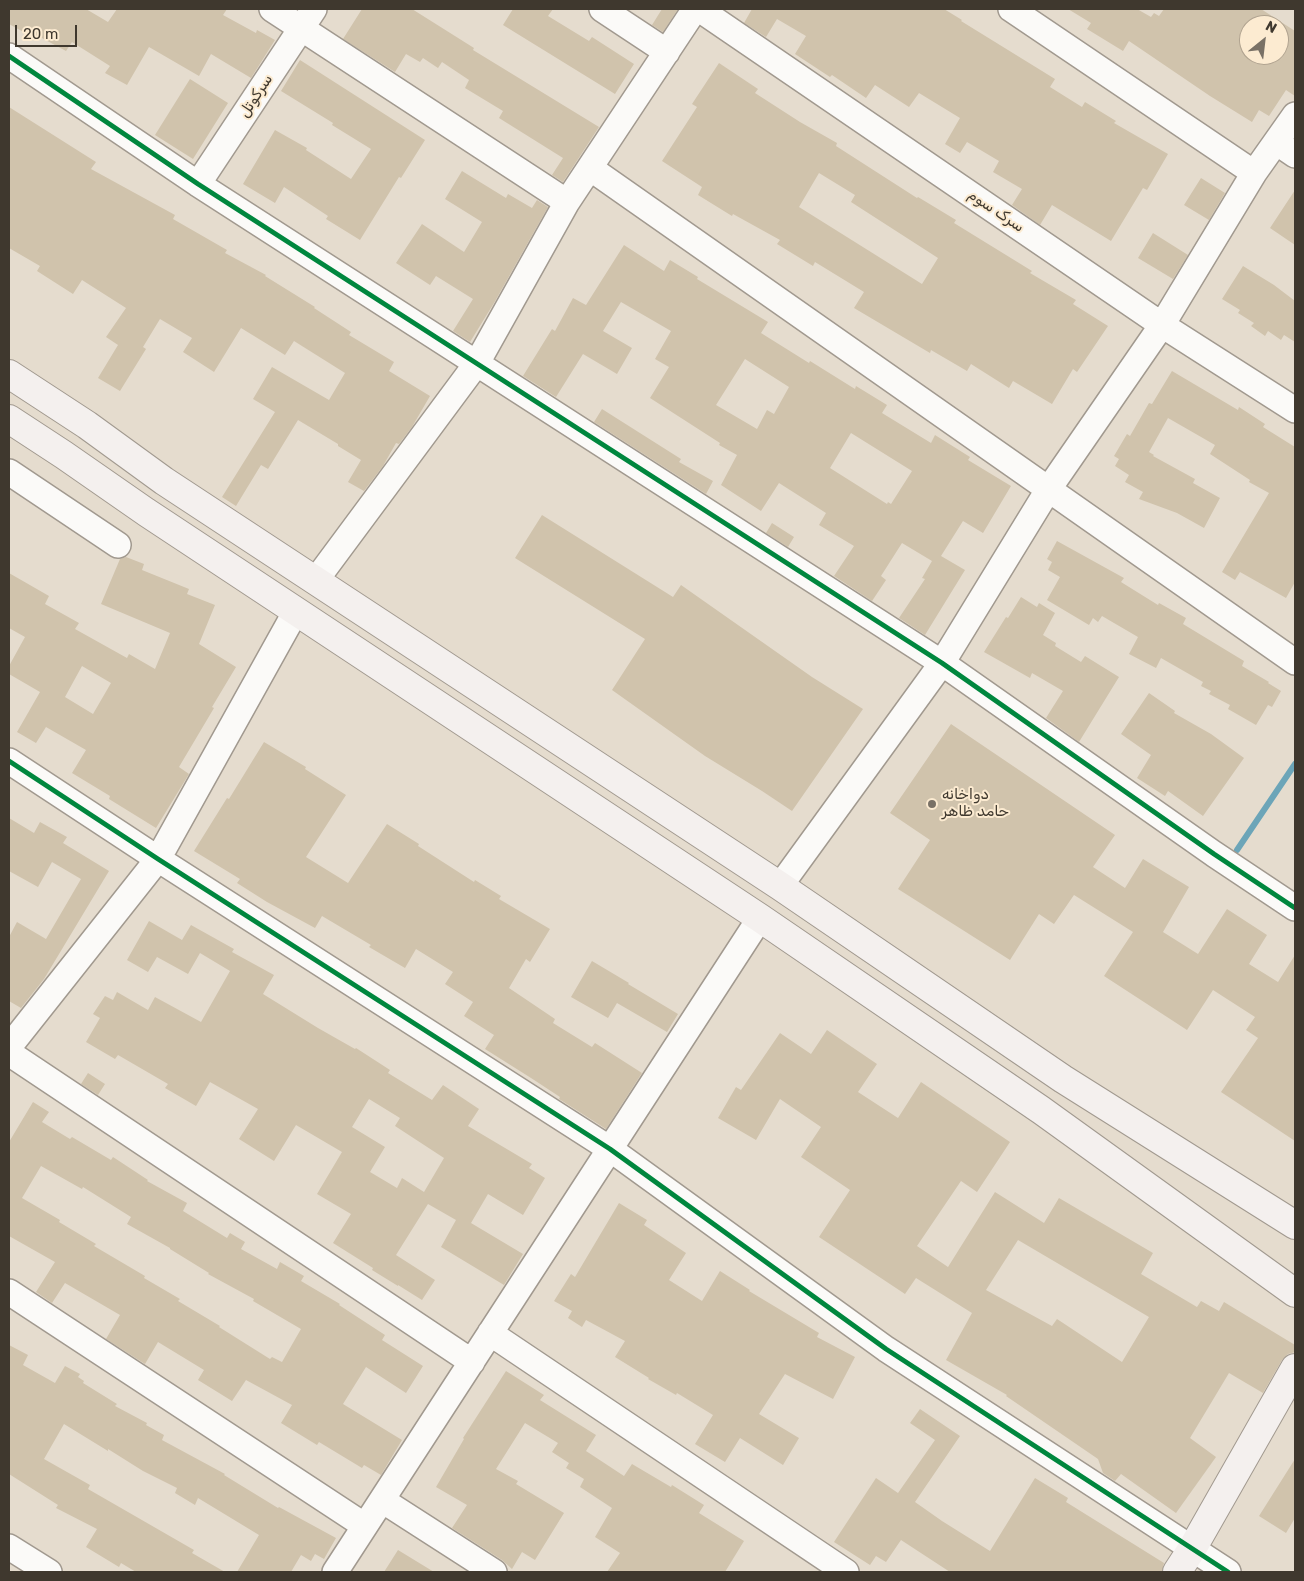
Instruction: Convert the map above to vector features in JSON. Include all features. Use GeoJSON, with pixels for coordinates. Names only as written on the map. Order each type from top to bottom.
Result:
{"type":"FeatureCollection","features":[{"type":"Feature","properties":{"kind":"main road"},"geometry":{"type":"LineString","coordinates":[[9,374],[87,425],[164,481],[780,886],[1063,1079],[1295,1225]]}},
{"type":"Feature","properties":{"kind":"main road"},"geometry":{"type":"LineString","coordinates":[[9,419],[146,512],[760,918],[1042,1110],[1295,1293]]}},
{"type":"Feature","properties":{"kind":"main road"},"geometry":{"type":"LineString","coordinates":[[64,455],[79,443],[87,425]]}},
{"type":"Feature","properties":{"kind":"main road"},"geometry":{"type":"LineString","coordinates":[[146,512],[146,496],[149,490],[164,481]]}},
{"type":"Feature","properties":{"kind":"main road"},"geometry":{"type":"LineString","coordinates":[[1176,1572],[1192,1549],[1293,1380]]}},
{"type":"Feature","properties":{"kind":"street"},"geometry":{"type":"LineString","coordinates":[[272,9],[307,18],[567,202]]}},
{"type":"Feature","properties":{"kind":"street"},"geometry":{"type":"LineString","coordinates":[[602,9],[667,52]]}},
{"type":"Feature","properties":{"kind":"street"},"geometry":{"type":"LineString","coordinates":[[316,580],[477,363],[567,202],[697,9]]}},
{"type":"Feature","properties":{"kind":"street","name":"سرک سوم"},"geometry":{"type":"LineString","coordinates":[[697,9],[1162,325],[1295,410]]}},
{"type":"Feature","properties":{"kind":"street"},"geometry":{"type":"LineString","coordinates":[[1012,9],[1254,173]]}},
{"type":"Feature","properties":{"kind":"street","name":"سرکوتل"},"geometry":{"type":"LineString","coordinates":[[198,184],[307,18]]}},
{"type":"Feature","properties":{"kind":"street"},"geometry":{"type":"LineString","coordinates":[[9,56],[198,184],[942,663],[1214,854],[1295,908]]}},
{"type":"Feature","properties":{"kind":"street"},"geometry":{"type":"LineString","coordinates":[[780,886],[942,663],[1048,490],[1162,325],[1254,173],[1286,149],[1295,115]]}},
{"type":"Feature","properties":{"kind":"street"},"geometry":{"type":"LineString","coordinates":[[590,168],[1295,662]]}},
{"type":"Feature","properties":{"kind":"street"},"geometry":{"type":"LineString","coordinates":[[9,472],[118,545]]}},
{"type":"Feature","properties":{"kind":"street"},"geometry":{"type":"LineString","coordinates":[[9,1047],[158,859],[296,611]]}},
{"type":"Feature","properties":{"kind":"street"},"geometry":{"type":"LineString","coordinates":[[9,761],[158,859],[610,1149],[886,1349],[1228,1572]]}},
{"type":"Feature","properties":{"kind":"street"},"geometry":{"type":"LineString","coordinates":[[335,1572],[760,918]]}},
{"type":"Feature","properties":{"kind":"street"},"geometry":{"type":"LineString","coordinates":[[9,1053],[472,1362]]}},
{"type":"Feature","properties":{"kind":"street"},"geometry":{"type":"LineString","coordinates":[[9,1292],[365,1526]]}},
{"type":"Feature","properties":{"kind":"street"},"geometry":{"type":"LineString","coordinates":[[490,1333],[846,1572]]}},
{"type":"Feature","properties":{"kind":"street"},"geometry":{"type":"LineString","coordinates":[[382,1500],[494,1572]]}},
{"type":"Feature","properties":{"kind":"street"},"geometry":{"type":"LineString","coordinates":[[9,1547],[49,1572]]}},
{"type":"Feature","properties":{"kind":"building"},"geometry":{"type":"Polygon","coordinates":[[[9,9],[86,9],[108,22],[117,9],[227,9],[223,15],[256,33],[257,30],[275,40],[251,78],[211,54],[199,76],[149,47],[127,85],[105,73],[110,66],[72,42],[66,51],[40,37],[38,40],[9,24],[9,9]]]}},
{"type":"Feature","properties":{"kind":"building"},"geometry":{"type":"Polygon","coordinates":[[[362,9],[412,9],[474,48],[473,50],[599,127],[563,182],[552,175],[563,158],[499,118],[503,111],[465,88],[469,80],[442,62],[438,68],[423,58],[420,62],[406,54],[395,72],[343,39],[362,9]]]}},
{"type":"Feature","properties":{"kind":"building"},"geometry":{"type":"Polygon","coordinates":[[[513,9],[553,9],[548,16],[589,41],[592,37],[634,64],[615,94],[503,25],[513,9]]]}},
{"type":"Feature","properties":{"kind":"building"},"geometry":{"type":"Polygon","coordinates":[[[662,9],[678,9],[663,32],[652,25],[662,9]]]}},
{"type":"Feature","properties":{"kind":"building"},"geometry":{"type":"Polygon","coordinates":[[[752,9],[944,9],[1055,79],[1050,87],[1082,107],[1085,102],[1116,121],[1114,123],[1168,154],[1147,190],[1143,188],[1111,241],[1052,205],[1040,225],[1012,205],[1022,189],[993,172],[999,161],[967,142],[960,153],[945,144],[960,118],[919,93],[909,107],[875,85],[866,98],[832,75],[830,77],[795,54],[806,36],[777,19],[766,37],[744,23],[752,9]]]}},
{"type":"Feature","properties":{"kind":"building"},"geometry":{"type":"Polygon","coordinates":[[[1068,9],[1137,9],[1151,17],[1154,13],[1159,16],[1164,9],[1261,9],[1270,15],[1239,15],[1239,65],[1289,65],[1289,27],[1295,31],[1295,96],[1286,90],[1269,116],[1259,110],[1252,122],[1129,41],[1123,51],[1087,29],[1091,23],[1068,9]]]}},
{"type":"Feature","properties":{"kind":"building"},"geometry":{"type":"Polygon","coordinates":[[[300,60],[425,140],[401,178],[399,177],[360,240],[326,219],[328,216],[284,187],[275,203],[243,184],[275,130],[307,148],[306,150],[351,179],[371,149],[281,91],[300,60]]]}},
{"type":"Feature","properties":{"kind":"building"},"geometry":{"type":"Polygon","coordinates":[[[719,63],[758,89],[755,93],[837,143],[836,146],[917,198],[956,220],[954,223],[1032,271],[1030,273],[1076,300],[1073,304],[1108,326],[1077,372],[1073,369],[1052,404],[1013,381],[1009,388],[971,364],[967,371],[931,350],[930,353],[854,308],[864,292],[815,262],[813,266],[777,244],[780,240],[733,214],[732,216],[698,195],[702,187],[662,161],[697,107],[692,104],[719,63]],[[819,173],[799,207],[922,284],[938,258],[851,202],[855,195],[819,173]]]}},
{"type":"Feature","properties":{"kind":"building"},"geometry":{"type":"Polygon","coordinates":[[[190,79],[228,103],[193,159],[155,135],[190,79]]]}},
{"type":"Feature","properties":{"kind":"building"},"geometry":{"type":"Polygon","coordinates":[[[9,107],[96,162],[91,169],[175,215],[173,219],[227,250],[225,253],[266,275],[315,307],[351,332],[349,335],[394,362],[389,371],[430,396],[412,427],[399,444],[396,443],[383,466],[364,491],[348,482],[361,460],[298,420],[268,469],[261,465],[236,506],[222,497],[275,412],[253,399],[272,367],[329,400],[345,373],[294,341],[285,355],[241,328],[214,372],[183,352],[192,338],[160,319],[143,347],[146,349],[120,391],[98,378],[118,345],[106,337],[126,308],[82,280],[73,294],[37,271],[40,266],[9,248],[9,107]]]}},
{"type":"Feature","properties":{"kind":"building"},"geometry":{"type":"Polygon","coordinates":[[[462,171],[506,198],[508,194],[532,208],[537,200],[548,207],[470,342],[453,331],[473,299],[436,276],[430,285],[396,263],[422,224],[464,252],[482,222],[445,199],[462,171]]]}},
{"type":"Feature","properties":{"kind":"building"},"geometry":{"type":"Polygon","coordinates":[[[1201,178],[1225,193],[1209,220],[1184,205],[1201,178]]]}},
{"type":"Feature","properties":{"kind":"building"},"geometry":{"type":"Polygon","coordinates":[[[1295,190],[1295,245],[1270,228],[1295,190]]]}},
{"type":"Feature","properties":{"kind":"building"},"geometry":{"type":"Polygon","coordinates":[[[1153,233],[1188,255],[1173,279],[1138,258],[1153,233]]]}},
{"type":"Feature","properties":{"kind":"building"},"geometry":{"type":"Polygon","coordinates":[[[624,245],[664,271],[670,260],[698,277],[697,279],[768,322],[761,333],[809,363],[810,361],[855,389],[856,386],[887,405],[882,413],[931,443],[935,435],[970,457],[968,460],[1011,486],[983,533],[963,521],[941,556],[965,570],[925,635],[899,618],[925,579],[922,578],[932,561],[902,543],[881,576],[886,580],[872,601],[834,576],[854,546],[819,525],[826,513],[779,483],[761,511],[721,485],[737,455],[650,398],[669,367],[655,359],[671,331],[621,302],[603,331],[632,348],[617,374],[583,354],[556,397],[523,376],[552,329],[555,331],[573,298],[586,305],[624,245]],[[745,359],[716,405],[757,429],[767,410],[774,414],[789,387],[745,359]],[[851,433],[830,468],[887,504],[888,502],[891,504],[912,471],[851,433]]]}},
{"type":"Feature","properties":{"kind":"building"},"geometry":{"type":"Polygon","coordinates":[[[1243,266],[1274,285],[1295,301],[1295,342],[1284,335],[1281,340],[1268,331],[1265,336],[1251,326],[1254,323],[1238,313],[1240,310],[1222,299],[1243,266]]]}},
{"type":"Feature","properties":{"kind":"building"},"geometry":{"type":"Polygon","coordinates":[[[1172,371],[1238,410],[1239,407],[1265,424],[1263,427],[1295,447],[1295,582],[1286,598],[1240,572],[1235,580],[1222,572],[1269,493],[1249,482],[1250,480],[1210,454],[1215,445],[1168,418],[1149,452],[1195,479],[1193,483],[1220,498],[1204,528],[1177,513],[1139,499],[1143,492],[1125,482],[1129,475],[1115,466],[1119,459],[1114,456],[1127,434],[1130,436],[1149,403],[1152,404],[1172,371]]]}},
{"type":"Feature","properties":{"kind":"building"},"geometry":{"type":"Polygon","coordinates":[[[602,409],[681,459],[679,462],[713,481],[706,494],[594,422],[602,409]]]}},
{"type":"Feature","properties":{"kind":"building"},"geometry":{"type":"Polygon","coordinates":[[[542,515],[673,597],[681,585],[812,677],[863,709],[792,811],[705,756],[612,690],[645,639],[515,558],[542,515]]]}},
{"type":"Feature","properties":{"kind":"building"},"geometry":{"type":"Polygon","coordinates":[[[772,523],[794,537],[788,547],[766,533],[772,523]]]}},
{"type":"Feature","properties":{"kind":"building"},"geometry":{"type":"Polygon","coordinates":[[[1057,541],[1124,578],[1121,582],[1158,605],[1159,603],[1186,618],[1183,624],[1244,661],[1242,666],[1281,691],[1272,707],[1268,705],[1256,725],[1228,709],[1230,705],[1209,694],[1211,691],[1201,686],[1203,682],[1161,658],[1156,668],[1129,654],[1138,637],[1102,616],[1098,622],[1093,618],[1089,625],[1047,600],[1060,577],[1048,570],[1052,562],[1047,559],[1057,541]]]}},
{"type":"Feature","properties":{"kind":"building"},"geometry":{"type":"Polygon","coordinates":[[[126,557],[144,564],[142,570],[189,589],[187,594],[215,605],[199,644],[236,667],[179,767],[189,774],[156,828],[109,799],[110,796],[72,773],[86,750],[46,727],[36,743],[17,732],[40,692],[9,674],[9,666],[25,637],[9,628],[9,573],[49,596],[45,604],[79,623],[75,629],[127,658],[129,654],[155,669],[170,633],[101,604],[120,559],[126,557]],[[82,666],[65,697],[93,714],[111,683],[82,666]]]}},
{"type":"Feature","properties":{"kind":"building"},"geometry":{"type":"Polygon","coordinates":[[[1021,597],[1037,607],[1039,603],[1055,613],[1043,635],[1056,643],[1055,646],[1081,662],[1085,656],[1119,677],[1079,742],[1046,718],[1063,691],[1032,673],[1030,678],[984,652],[1021,597]]]}},
{"type":"Feature","properties":{"kind":"building"},"geometry":{"type":"Polygon","coordinates":[[[1149,693],[1175,711],[1174,713],[1211,734],[1244,758],[1203,816],[1168,791],[1165,796],[1137,778],[1151,755],[1121,734],[1149,693]]]}},
{"type":"Feature","properties":{"kind":"building"},"geometry":{"type":"Polygon","coordinates":[[[951,724],[1115,835],[1093,867],[1125,888],[1143,859],[1189,887],[1163,932],[1198,954],[1227,909],[1267,935],[1249,964],[1278,982],[1295,955],[1295,1141],[1221,1092],[1258,1038],[1246,1030],[1255,1017],[1213,990],[1187,1030],[1104,976],[1133,932],[1074,895],[1054,924],[1039,914],[1010,960],[898,889],[930,840],[890,813],[951,724]]]}},
{"type":"Feature","properties":{"kind":"building"},"geometry":{"type":"Polygon","coordinates":[[[264,742],[306,767],[305,769],[346,795],[306,857],[348,883],[387,824],[474,882],[475,880],[501,896],[499,899],[550,929],[530,962],[526,959],[509,988],[555,1019],[553,1023],[592,1047],[595,1043],[642,1073],[606,1129],[485,1049],[494,1035],[464,1016],[473,1002],[445,984],[453,972],[416,949],[405,968],[322,916],[315,928],[237,883],[240,879],[194,851],[264,742]]]}},
{"type":"Feature","properties":{"kind":"building"},"geometry":{"type":"Polygon","coordinates":[[[9,818],[34,833],[40,822],[67,837],[63,843],[109,871],[44,979],[21,1008],[9,1001],[9,937],[17,922],[46,939],[81,879],[52,862],[38,887],[9,871],[9,818]]]}},
{"type":"Feature","properties":{"kind":"building"},"geometry":{"type":"Polygon","coordinates":[[[149,921],[182,940],[191,925],[234,949],[232,952],[274,975],[263,994],[318,1028],[356,1048],[390,1070],[388,1073],[432,1100],[443,1085],[479,1109],[468,1126],[532,1164],[529,1168],[545,1178],[523,1215],[488,1194],[471,1223],[523,1254],[504,1285],[441,1247],[456,1220],[428,1204],[396,1255],[435,1280],[422,1300],[372,1270],[373,1268],[333,1243],[351,1214],[317,1194],[342,1152],[296,1125],[274,1161],[239,1139],[258,1109],[210,1082],[196,1106],[165,1088],[168,1084],[118,1055],[115,1059],[86,1042],[100,1018],[93,1014],[105,996],[113,1000],[117,992],[148,1010],[155,997],[201,1022],[230,971],[200,953],[188,974],[157,957],[148,972],[127,960],[149,921]],[[369,1099],[352,1127],[385,1147],[370,1172],[397,1188],[402,1178],[424,1192],[444,1158],[395,1126],[400,1118],[369,1099]]]}},
{"type":"Feature","properties":{"kind":"building"},"geometry":{"type":"Polygon","coordinates":[[[592,961],[678,1014],[667,1032],[617,1003],[608,1018],[571,997],[592,961]]]}},
{"type":"Feature","properties":{"kind":"building"},"geometry":{"type":"Polygon","coordinates":[[[827,1030],[877,1064],[858,1092],[898,1118],[921,1082],[1010,1142],[977,1192],[961,1181],[917,1246],[948,1267],[995,1192],[1044,1223],[1059,1198],[1153,1253],[1141,1274],[1197,1307],[1201,1301],[1219,1311],[1224,1302],[1295,1345],[1295,1352],[1288,1354],[1282,1360],[1263,1393],[1229,1373],[1190,1438],[1216,1457],[1176,1513],[1121,1474],[1115,1481],[1103,1473],[1098,1459],[1007,1395],[946,1360],[972,1313],[916,1278],[905,1294],[819,1237],[850,1190],[801,1157],[821,1127],[780,1099],[756,1140],[718,1118],[736,1087],[741,1090],[780,1033],[811,1054],[827,1030]],[[1018,1240],[986,1290],[1052,1326],[1057,1319],[1122,1362],[1149,1317],[1018,1240]]]}},
{"type":"Feature","properties":{"kind":"building"},"geometry":{"type":"Polygon","coordinates":[[[88,1073],[105,1084],[98,1095],[81,1084],[88,1073]]]}},
{"type":"Feature","properties":{"kind":"building"},"geometry":{"type":"Polygon","coordinates":[[[33,1102],[49,1112],[42,1122],[111,1160],[113,1157],[147,1181],[187,1203],[183,1211],[227,1238],[230,1233],[245,1242],[241,1249],[277,1269],[280,1262],[304,1276],[301,1281],[340,1304],[385,1335],[382,1340],[423,1366],[406,1393],[366,1367],[343,1404],[402,1440],[381,1475],[364,1465],[362,1468],[319,1442],[317,1445],[281,1423],[292,1405],[246,1380],[232,1401],[198,1380],[204,1370],[158,1342],[145,1364],[106,1339],[120,1315],[65,1283],[52,1303],[36,1292],[55,1262],[9,1236],[9,1142],[33,1102]],[[41,1166],[22,1198],[60,1220],[59,1222],[96,1244],[94,1246],[145,1276],[144,1278],[180,1299],[178,1301],[219,1327],[270,1359],[272,1357],[282,1362],[301,1329],[253,1301],[254,1299],[208,1274],[170,1248],[127,1224],[131,1217],[83,1187],[82,1189],[41,1166]]]}},
{"type":"Feature","properties":{"kind":"building"},"geometry":{"type":"Polygon","coordinates":[[[619,1203],[647,1220],[644,1225],[686,1253],[669,1280],[702,1301],[720,1271],[749,1291],[819,1333],[817,1337],[855,1357],[833,1399],[785,1374],[759,1414],[799,1438],[783,1465],[740,1438],[725,1462],[695,1444],[713,1415],[677,1393],[676,1395],[648,1379],[615,1357],[625,1341],[586,1320],[582,1327],[568,1318],[572,1311],[554,1301],[571,1274],[575,1277],[619,1203]]]}},
{"type":"Feature","properties":{"kind":"building"},"geometry":{"type":"Polygon","coordinates":[[[9,1345],[28,1355],[23,1365],[55,1383],[65,1366],[80,1374],[78,1377],[84,1381],[83,1383],[117,1404],[115,1406],[147,1423],[146,1425],[164,1435],[162,1440],[225,1474],[278,1508],[336,1538],[324,1559],[315,1554],[311,1561],[301,1555],[291,1572],[237,1572],[259,1535],[198,1498],[195,1505],[175,1493],[177,1488],[143,1471],[64,1424],[44,1459],[90,1485],[88,1489],[194,1550],[192,1553],[225,1572],[136,1572],[121,1563],[119,1567],[86,1547],[97,1529],[56,1508],[58,1505],[9,1474],[9,1345]]]}},
{"type":"Feature","properties":{"kind":"building"},"geometry":{"type":"Polygon","coordinates":[[[506,1371],[544,1395],[540,1400],[596,1435],[586,1451],[624,1476],[632,1464],[671,1487],[672,1485],[704,1505],[699,1513],[744,1541],[725,1572],[607,1572],[620,1553],[595,1537],[612,1508],[580,1487],[584,1479],[566,1468],[569,1463],[552,1452],[558,1443],[525,1423],[496,1469],[518,1481],[516,1484],[564,1513],[535,1560],[522,1552],[512,1569],[502,1560],[452,1528],[467,1505],[436,1487],[463,1438],[506,1371]]]}},
{"type":"Feature","properties":{"kind":"building"},"geometry":{"type":"Polygon","coordinates":[[[920,1409],[960,1436],[915,1502],[942,1521],[990,1551],[1035,1478],[1068,1498],[1066,1502],[1164,1563],[1162,1572],[950,1572],[901,1540],[886,1562],[876,1556],[870,1565],[834,1542],[876,1478],[898,1493],[935,1440],[910,1423],[920,1409]]]}},
{"type":"Feature","properties":{"kind":"building"},"geometry":{"type":"Polygon","coordinates":[[[1295,1459],[1295,1518],[1286,1533],[1259,1516],[1295,1459]]]}},
{"type":"Feature","properties":{"kind":"building"},"geometry":{"type":"Polygon","coordinates":[[[398,1550],[434,1572],[384,1572],[398,1550]]]}},
{"type":"Feature","properties":{"kind":"waterway"},"geometry":{"type":"LineString","coordinates":[[1237,850],[1295,764]]}},
{"type":"Feature","properties":{"kind":"cycle path"},"geometry":{"type":"LineString","coordinates":[[9,56],[198,184],[942,663],[1214,854],[1295,908]]}},
{"type":"Feature","properties":{"kind":"cycle path"},"geometry":{"type":"LineString","coordinates":[[9,761],[158,859],[610,1149],[886,1349],[1228,1572]]}},
{"type":"Feature","properties":{"kind":"place","name":"دواخانه حامد ظاهر"},"geometry":{"type":"Point","coordinates":[932,804]}}]}
